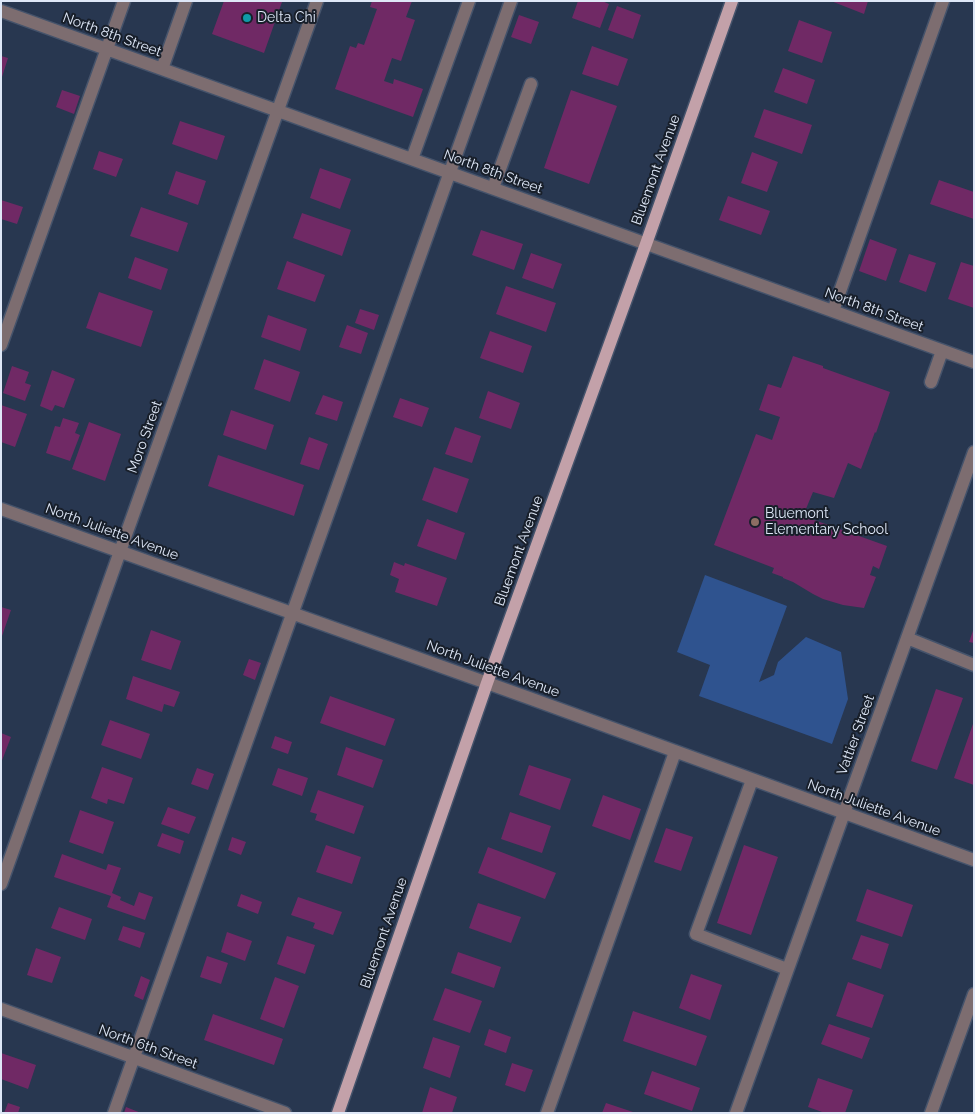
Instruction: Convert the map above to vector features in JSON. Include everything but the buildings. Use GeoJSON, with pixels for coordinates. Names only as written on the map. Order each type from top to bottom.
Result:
{"type":"FeatureCollection","features":[{"type":"Feature","properties":{"kind":"main road","name":"Bluemont Avenue"},"geometry":{"type":"LineString","coordinates":[[338,1113],[487,683],[732,1]]}},
{"type":"Feature","properties":{"kind":"street"},"geometry":{"type":"LineString","coordinates":[[1,345],[124,1]]}},
{"type":"Feature","properties":{"kind":"street"},"geometry":{"type":"LineString","coordinates":[[162,69],[186,1]]}},
{"type":"Feature","properties":{"kind":"street","name":"Moro Street"},"geometry":{"type":"LineString","coordinates":[[1,884],[317,1]]}},
{"type":"Feature","properties":{"kind":"street"},"geometry":{"type":"LineString","coordinates":[[412,159],[469,1]]}},
{"type":"Feature","properties":{"kind":"street"},"geometry":{"type":"LineString","coordinates":[[114,1113],[511,1]]}},
{"type":"Feature","properties":{"kind":"street"},"geometry":{"type":"LineString","coordinates":[[833,311],[944,1]]}},
{"type":"Feature","properties":{"kind":"street","name":"North 8th Street"},"geometry":{"type":"LineString","coordinates":[[1,11],[974,362]]}},
{"type":"Feature","properties":{"kind":"street"},"geometry":{"type":"LineString","coordinates":[[493,188],[531,84]]}},
{"type":"Feature","properties":{"kind":"street"},"geometry":{"type":"LineString","coordinates":[[931,382],[942,351]]}},
{"type":"Feature","properties":{"kind":"street","name":"Vattier Street"},"geometry":{"type":"LineString","coordinates":[[736,1113],[974,452]]}},
{"type":"Feature","properties":{"kind":"street","name":"North Juliette Avenue"},"geometry":{"type":"LineString","coordinates":[[1,509],[974,860]]}},
{"type":"Feature","properties":{"kind":"street"},"geometry":{"type":"LineString","coordinates":[[906,638],[974,665]]}},
{"type":"Feature","properties":{"kind":"street"},"geometry":{"type":"LineString","coordinates":[[546,1113],[675,752]]}},
{"type":"Feature","properties":{"kind":"street"},"geometry":{"type":"LineString","coordinates":[[752,780],[696,934],[788,969]]}},
{"type":"Feature","properties":{"kind":"street"},"geometry":{"type":"LineString","coordinates":[[931,1113],[974,994]]}},
{"type":"Feature","properties":{"kind":"street","name":"North 6th Street"},"geometry":{"type":"LineString","coordinates":[[1,1009],[285,1113]]}},
{"type":"Feature","properties":{"kind":"shaded area"},"geometry":{"type":"Polygon","coordinates":[[[705,575],[787,606],[759,682],[774,675],[778,662],[806,637],[841,652],[848,699],[832,744],[699,696],[710,665],[677,652],[705,575]]]}},
{"type":"Feature","properties":{"kind":"place","name":"Delta Chi"},"geometry":{"type":"Point","coordinates":[247,18]}},
{"type":"Feature","properties":{"kind":"place","name":"Bluemont Elementary School"},"geometry":{"type":"Point","coordinates":[755,522]}}]}
